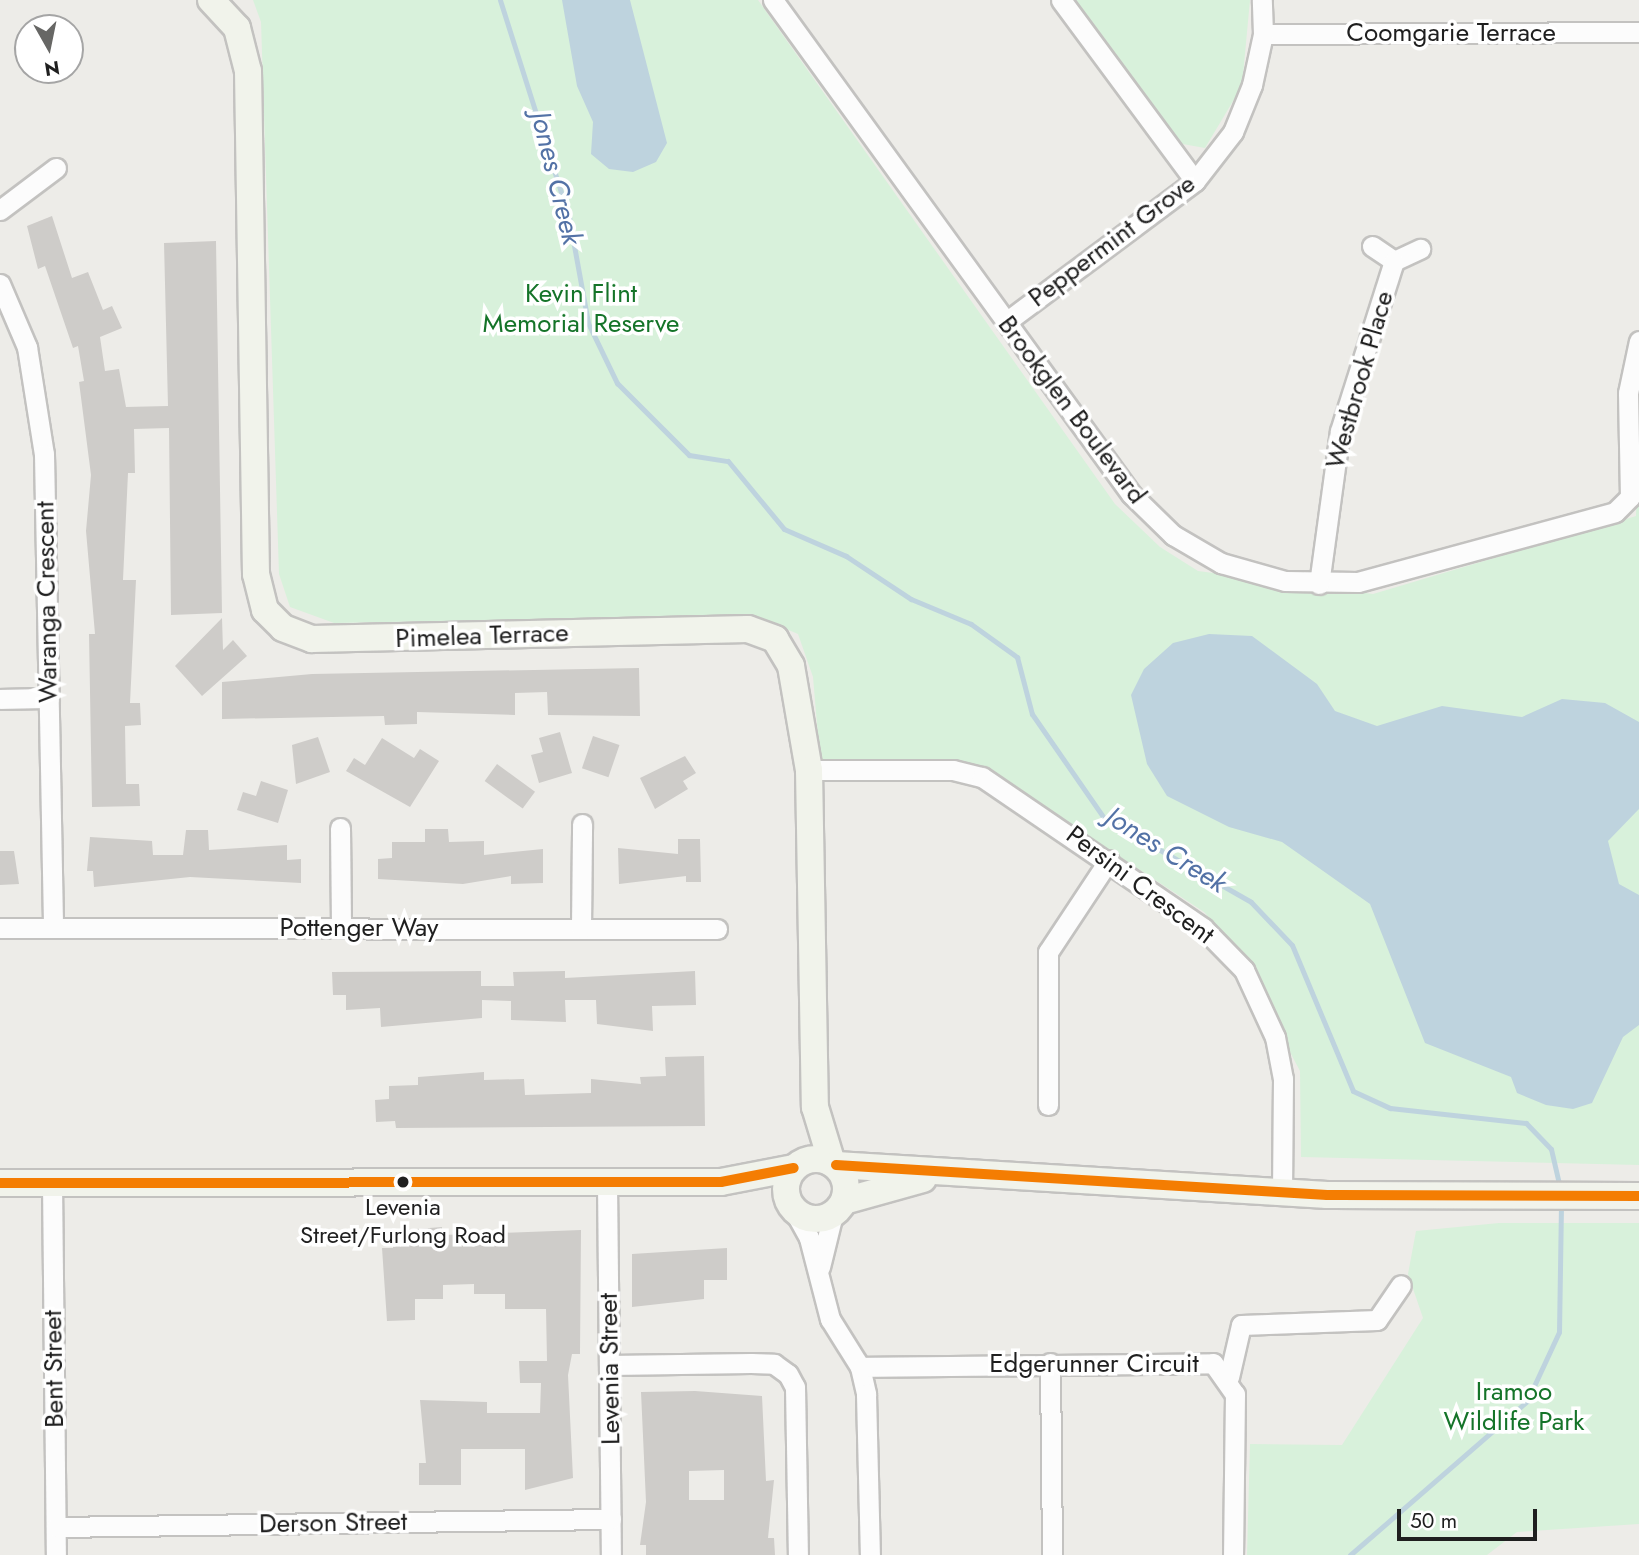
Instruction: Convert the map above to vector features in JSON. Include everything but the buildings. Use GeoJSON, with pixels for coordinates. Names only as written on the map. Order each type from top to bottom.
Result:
{"type":"FeatureCollection","features":[{"type":"Feature","properties":{"kind":"main road","name":"Pimelea Terrace"},"geometry":{"type":"LineString","coordinates":[[226,4],[253,44],[248,71],[256,574],[272,619],[296,635],[327,640],[748,629],[775,639],[791,667],[809,770],[815,1107],[834,1164]]}},
{"type":"Feature","properties":{"kind":"main road","name":"Pimelea Terrace"},"geometry":{"type":"LineString","coordinates":[[796,1167],[815,1107]]}},
{"type":"Feature","properties":{"kind":"main road"},"geometry":{"type":"LineString","coordinates":[[0,1183],[721,1182],[796,1167],[814,1159],[834,1164],[938,1176],[1282,1193],[1498,1197],[1638,1196]]}},
{"type":"Feature","properties":{"kind":"main road"},"geometry":{"type":"LineString","coordinates":[[834,1164],[846,1182],[838,1208]]}},
{"type":"Feature","properties":{"kind":"main road"},"geometry":{"type":"LineString","coordinates":[[791,1205],[786,1189],[796,1167]]}},
{"type":"Feature","properties":{"kind":"main road"},"geometry":{"type":"LineString","coordinates":[[721,1182],[791,1205],[807,1217],[938,1176]]}},
{"type":"Feature","properties":{"kind":"street","name":"Brookglen Boulevard"},"geometry":{"type":"LineString","coordinates":[[773,0],[1130,494],[1173,536],[1221,563],[1319,584],[1358,582],[1615,512],[1630,497],[1628,393],[1639,341]]}},
{"type":"Feature","properties":{"kind":"street"},"geometry":{"type":"LineString","coordinates":[[1061,0],[1195,181]]}},
{"type":"Feature","properties":{"kind":"street","name":"Peppermint Grove"},"geometry":{"type":"LineString","coordinates":[[1006,321],[1195,181],[1233,132],[1263,34],[1262,0]]}},
{"type":"Feature","properties":{"kind":"street","name":"Coomgarie Terrace"},"geometry":{"type":"LineString","coordinates":[[1263,34],[1639,32]]}},
{"type":"Feature","properties":{"kind":"street"},"geometry":{"type":"LineString","coordinates":[[0,210],[56,167]]}},
{"type":"Feature","properties":{"kind":"street","name":"Westbrook Place"},"geometry":{"type":"LineString","coordinates":[[1372,246],[1394,261]]}},
{"type":"Feature","properties":{"kind":"street","name":"Westbrook Place"},"geometry":{"type":"LineString","coordinates":[[1319,584],[1340,431],[1394,261],[1420,249]]}},
{"type":"Feature","properties":{"kind":"street","name":"Waranga Crescent"},"geometry":{"type":"LineString","coordinates":[[0,284],[27,347],[39,398],[50,698],[53,928]]}},
{"type":"Feature","properties":{"kind":"street"},"geometry":{"type":"LineString","coordinates":[[0,699],[50,698]]}},
{"type":"Feature","properties":{"kind":"street","name":"Persini Crescent"},"geometry":{"type":"LineString","coordinates":[[809,770],[953,770],[982,777],[1110,860],[1203,928],[1244,970],[1280,1060],[1282,1193]]}},
{"type":"Feature","properties":{"kind":"street"},"geometry":{"type":"LineString","coordinates":[[581,928],[582,824]]}},
{"type":"Feature","properties":{"kind":"street"},"geometry":{"type":"LineString","coordinates":[[340,828],[341,928]]}},
{"type":"Feature","properties":{"kind":"street"},"geometry":{"type":"LineString","coordinates":[[1048,1105],[1048,952],[1110,860]]}},
{"type":"Feature","properties":{"kind":"street","name":"Pottenger Way"},"geometry":{"type":"LineString","coordinates":[[0,928],[717,929]]}},
{"type":"Feature","properties":{"kind":"street","name":"Bent Street"},"geometry":{"type":"LineString","coordinates":[[52,1182],[56,1555]]}},
{"type":"Feature","properties":{"kind":"street","name":"Levenia Street"},"geometry":{"type":"LineString","coordinates":[[607,1183],[611,1555]]}},
{"type":"Feature","properties":{"kind":"street"},"geometry":{"type":"LineString","coordinates":[[791,1205],[809,1238],[819,1290],[860,1367],[870,1555]]}},
{"type":"Feature","properties":{"kind":"street"},"geometry":{"type":"LineString","coordinates":[[819,1290],[820,1255],[838,1208]]}},
{"type":"Feature","properties":{"kind":"street"},"geometry":{"type":"LineString","coordinates":[[1229,1377],[1241,1325],[1377,1320],[1401,1285]]}},
{"type":"Feature","properties":{"kind":"street","name":"Edgerunner Circuit"},"geometry":{"type":"LineString","coordinates":[[860,1367],[1191,1360],[1213,1363],[1229,1377],[1235,1394],[1233,1555]]}},
{"type":"Feature","properties":{"kind":"street"},"geometry":{"type":"LineString","coordinates":[[1050,1363],[1052,1555]]}},
{"type":"Feature","properties":{"kind":"street"},"geometry":{"type":"LineString","coordinates":[[610,1365],[774,1364],[788,1374],[795,1387],[797,1555]]}},
{"type":"Feature","properties":{"kind":"street","name":"Derson Street"},"geometry":{"type":"LineString","coordinates":[[56,1527],[611,1519]]}},
{"type":"Feature","properties":{"kind":"green space","name":"Kevin Flint Memorial Reserve"},"geometry":{"type":"Polygon","coordinates":[[[253,0],[758,0],[1115,504],[1160,547],[1198,571],[1373,594],[1636,516],[1639,381],[1639,1165],[1301,1157],[1300,1071],[1233,944],[1204,912],[986,769],[931,760],[820,759],[813,677],[798,634],[753,615],[334,623],[290,607],[279,574],[261,22],[253,0]]]}},
{"type":"Feature","properties":{"kind":"green space"},"geometry":{"type":"Polygon","coordinates":[[[1070,0],[1250,0],[1242,86],[1205,148],[1177,143],[1070,0]]]}},
{"type":"Feature","properties":{"kind":"green space","name":"Iramoo Wildlife Park"},"geometry":{"type":"Polygon","coordinates":[[[1499,1223],[1639,1223],[1639,1524],[1517,1532],[1487,1555],[1247,1555],[1250,1444],[1342,1445],[1423,1318],[1408,1274],[1416,1231],[1499,1223]]]}},
{"type":"Feature","properties":{"kind":"water"},"geometry":{"type":"Polygon","coordinates":[[[562,0],[630,0],[667,143],[656,162],[633,172],[609,169],[591,154],[593,122],[577,86],[562,0]]]}},
{"type":"Feature","properties":{"kind":"water"},"geometry":{"type":"Polygon","coordinates":[[[1209,634],[1252,636],[1317,684],[1335,711],[1377,726],[1442,706],[1522,717],[1562,699],[1605,703],[1639,722],[1639,809],[1608,841],[1619,884],[1639,895],[1639,1025],[1623,1037],[1592,1103],[1573,1109],[1546,1105],[1517,1093],[1511,1077],[1425,1043],[1370,904],[1282,842],[1229,827],[1167,796],[1147,764],[1131,695],[1144,669],[1173,643],[1209,634]]]}},
{"type":"Feature","properties":{"kind":"waterway","name":"Jones Creek"},"geometry":{"type":"LineString","coordinates":[[500,0],[569,218],[588,323],[617,383],[689,455],[728,461],[784,529],[846,556],[911,599],[971,624],[1017,657],[1032,714],[1104,818],[1251,902],[1292,945],[1353,1091],[1390,1108],[1526,1123],[1551,1149],[1560,1188]]}},
{"type":"Feature","properties":{"kind":"waterway","name":"Jones Creek"},"geometry":{"type":"LineString","coordinates":[[1350,1555],[1527,1401],[1559,1332],[1561,1202]]}},
{"type":"Feature","properties":{"kind":"transit line"},"geometry":{"type":"LineString","coordinates":[[836,1165],[1327,1195],[1639,1196]]}},
{"type":"Feature","properties":{"kind":"transit line"},"geometry":{"type":"LineString","coordinates":[[0,1183],[721,1182],[794,1168]]}},
{"type":"Feature","properties":{"kind":"place","name":"Levenia Street/Furlong Road"},"geometry":{"type":"Point","coordinates":[403,1182]}}]}
